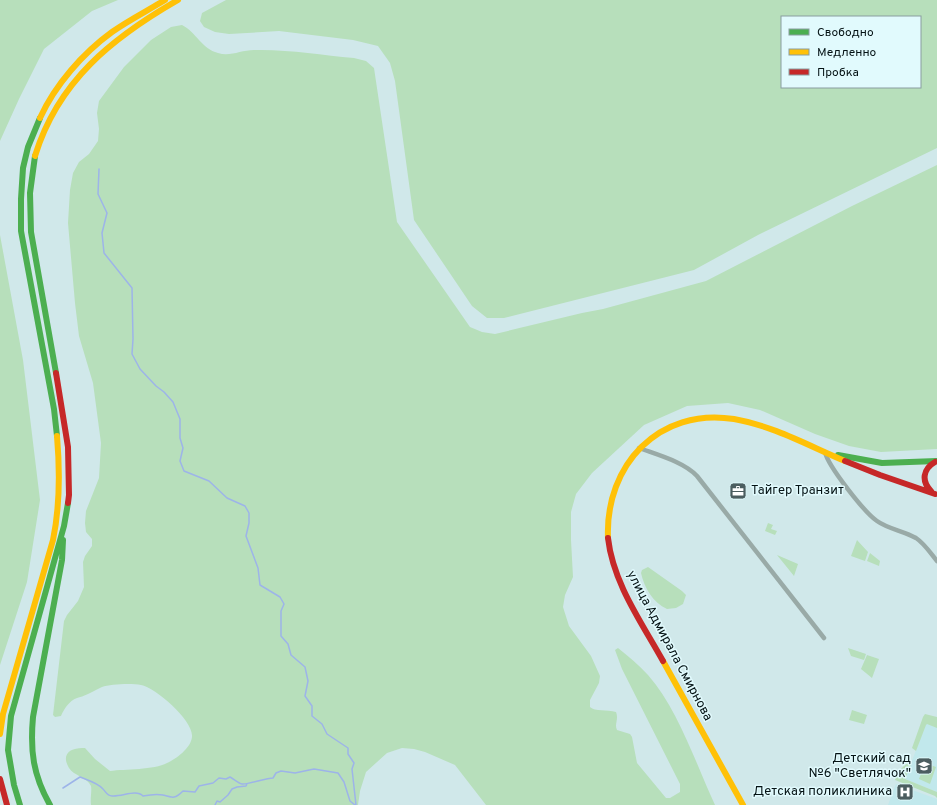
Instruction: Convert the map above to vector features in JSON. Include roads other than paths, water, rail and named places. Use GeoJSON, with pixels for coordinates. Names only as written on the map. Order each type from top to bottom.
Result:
{"type":"FeatureCollection","features":[{"type":"Feature","properties":{"kind":"main road"},"geometry":{"type":"LineString","coordinates":[[0,734],[3,714],[53,540],[59,473],[54,409],[21,231],[20,206],[24,163],[28,147],[42,114],[71,71],[90,51],[111,34],[126,23],[165,0]]}},
{"type":"Feature","properties":{"kind":"main road"},"geometry":{"type":"LineString","coordinates":[[50,805],[37,781],[33,765],[31,743],[33,718],[62,560],[64,526],[69,495],[68,447],[30,232],[29,207],[33,164],[37,149],[49,119],[69,87],[78,76],[116,40],[178,0]]}},
{"type":"Feature","properties":{"kind":"main road","name":"улица Адмирала Смирнова"},"geometry":{"type":"LineString","coordinates":[[743,805],[624,591],[615,568],[609,547],[608,522],[615,490],[624,468],[640,448],[655,436],[690,420],[719,418],[743,421],[765,427],[861,468],[936,494]]}},
{"type":"Feature","properties":{"kind":"main road"},"geometry":{"type":"LineString","coordinates":[[825,452],[882,463],[937,462]]}},
{"type":"Feature","properties":{"kind":"main road"},"geometry":{"type":"LineString","coordinates":[[936,494],[928,489],[924,478],[925,471],[928,466],[937,462]]}},
{"type":"Feature","properties":{"kind":"main road"},"geometry":{"type":"LineString","coordinates":[[20,805],[8,750],[11,716],[64,526]]}},
{"type":"Feature","properties":{"kind":"main road"},"geometry":{"type":"LineString","coordinates":[[0,778],[7,805]]}},
{"type":"Feature","properties":{"kind":"street"},"geometry":{"type":"LineString","coordinates":[[640,448],[683,465],[694,472],[824,638]]}},
{"type":"Feature","properties":{"kind":"street"},"geometry":{"type":"LineString","coordinates":[[825,452],[828,461],[849,491],[876,521],[917,539],[937,561]]}},
{"type":"Feature","properties":{"kind":"waterway"},"geometry":{"type":"LineString","coordinates":[[99,169],[98,194],[107,213],[102,233],[104,253],[132,288],[132,354],[140,369],[173,402],[180,419],[180,438],[183,448],[180,461],[184,471],[209,481],[227,498],[245,506],[249,513],[249,523],[246,536],[258,568],[260,585],[280,597],[284,604],[281,611],[281,636],[288,644],[291,655],[305,667],[308,681],[305,696],[312,706],[312,716],[322,724],[327,734],[348,748],[348,754],[354,763],[352,769],[356,805]]}},
{"type":"Feature","properties":{"kind":"waterway"},"geometry":{"type":"LineString","coordinates":[[63,788],[80,777],[98,785],[110,796],[137,793],[143,796],[163,795],[174,797],[183,791],[195,792],[199,786],[213,783],[219,778],[226,779],[230,777],[244,784],[273,778],[276,773],[281,771],[295,773],[314,769],[338,773],[344,782],[350,801],[355,805]]}},
{"type":"Feature","properties":{"kind":"waterway"},"geometry":{"type":"LineString","coordinates":[[215,805],[217,801],[220,802],[228,795],[232,789],[246,786],[247,784]]}},
{"type":"Feature","properties":{"kind":"place","name":"Тайгер Транзит"},"geometry":{"type":"Point","coordinates":[738,491]}},
{"type":"Feature","properties":{"kind":"place","name":"Детский сад №6 \"Светлячок\""},"geometry":{"type":"Point","coordinates":[924,766]}},
{"type":"Feature","properties":{"kind":"place","name":"Детская поликлиника"},"geometry":{"type":"Point","coordinates":[905,792]}}]}
